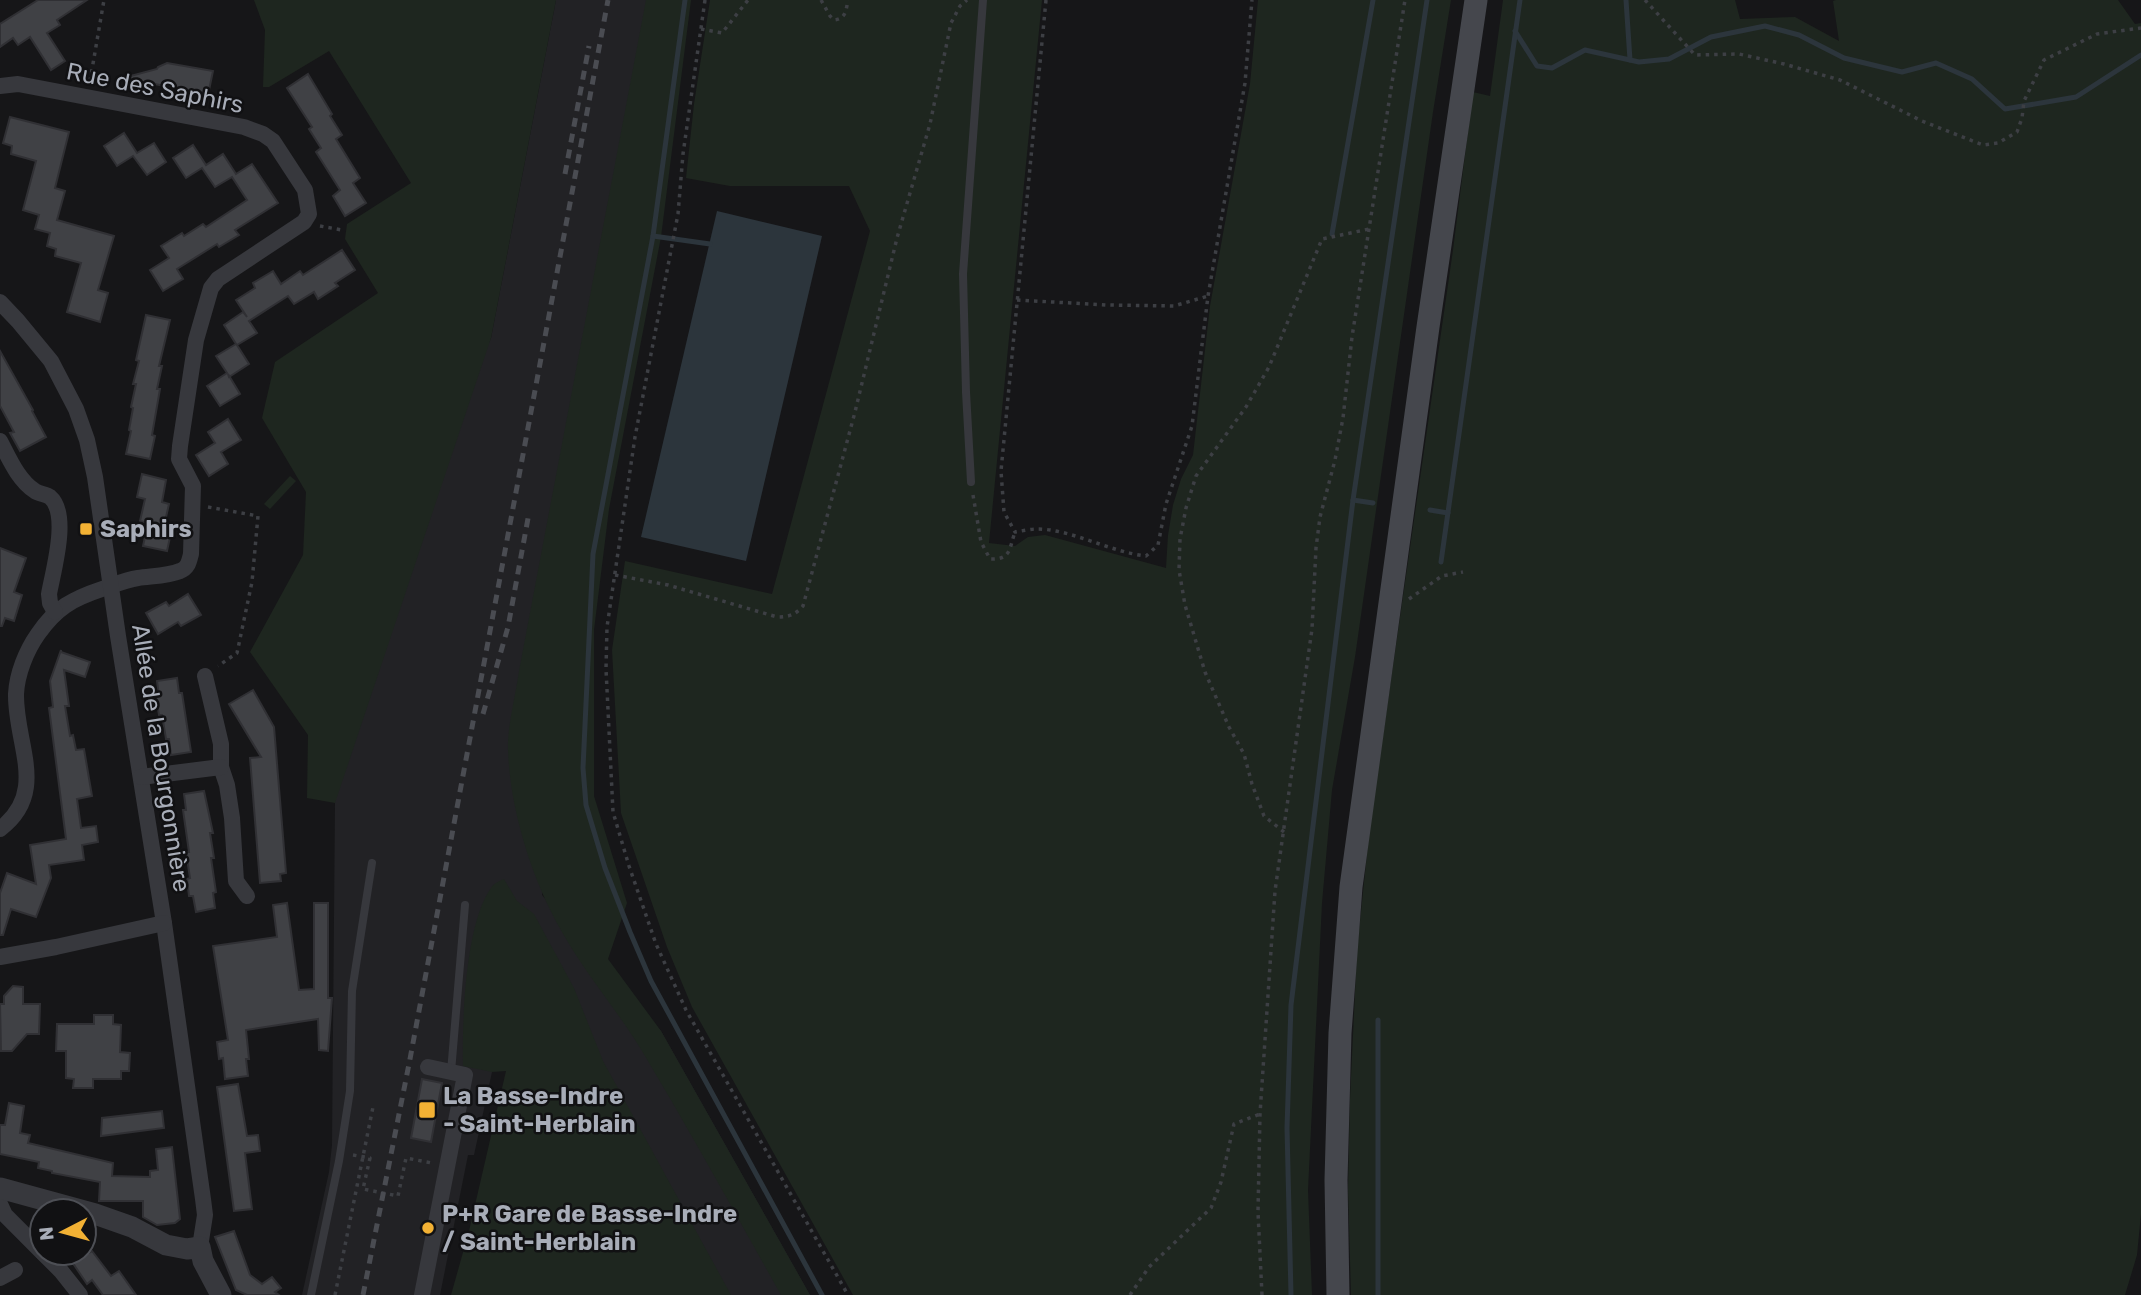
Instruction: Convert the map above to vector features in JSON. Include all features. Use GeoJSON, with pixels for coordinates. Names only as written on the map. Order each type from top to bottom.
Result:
{"type":"FeatureCollection","features":[{"type":"Feature","properties":{"kind":"main road"},"geometry":{"type":"LineString","coordinates":[[1338,1295],[1336,1180],[1340,1033],[1351,887],[1476,0]]}},
{"type":"Feature","properties":{"kind":"street","name":"Rue des Saphirs"},"geometry":{"type":"LineString","coordinates":[[0,86],[18,84],[244,127],[263,134],[273,141],[305,190],[309,202],[309,214],[304,222],[218,279],[211,288],[196,340],[180,446],[179,459],[193,486],[189,565],[181,571],[125,580],[111,586]]}},
{"type":"Feature","properties":{"kind":"street","name":"Allée de la Bourgonnière"},"geometry":{"type":"LineString","coordinates":[[0,302],[51,361],[76,410],[87,440],[95,477],[204,1199],[205,1215],[200,1247]]}},
{"type":"Feature","properties":{"kind":"street"},"geometry":{"type":"LineString","coordinates":[[0,442],[22,479],[34,491],[50,498],[59,512],[60,530],[48,594],[55,612]]}},
{"type":"Feature","properties":{"kind":"street"},"geometry":{"type":"LineString","coordinates":[[0,830],[12,818],[26,794],[27,775],[17,709],[18,680],[29,647],[55,612],[74,599],[111,586]]}},
{"type":"Feature","properties":{"kind":"street"},"geometry":{"type":"LineString","coordinates":[[205,676],[221,744],[221,767],[232,818],[236,881],[247,896]]}},
{"type":"Feature","properties":{"kind":"street"},"geometry":{"type":"LineString","coordinates":[[141,777],[221,767]]}},
{"type":"Feature","properties":{"kind":"street"},"geometry":{"type":"LineString","coordinates":[[0,957],[164,923]]}},
{"type":"Feature","properties":{"kind":"street"},"geometry":{"type":"LineString","coordinates":[[422,1295],[465,1075],[428,1067]]}},
{"type":"Feature","properties":{"kind":"street"},"geometry":{"type":"LineString","coordinates":[[0,1188],[95,1214],[132,1227],[166,1245],[187,1249],[200,1247],[203,1261],[221,1295]]}},
{"type":"Feature","properties":{"kind":"street"},"geometry":{"type":"LineString","coordinates":[[0,1204],[5,1215],[28,1237]]}},
{"type":"Feature","properties":{"kind":"street"},"geometry":{"type":"LineString","coordinates":[[57,1267],[80,1295]]}},
{"type":"Feature","properties":{"kind":"lane"},"geometry":{"type":"LineString","coordinates":[[971,482],[963,274],[983,0]]}},
{"type":"Feature","properties":{"kind":"lane"},"geometry":{"type":"LineString","coordinates":[[312,1295],[341,1152],[352,1076],[352,990],[372,863]]}},
{"type":"Feature","properties":{"kind":"lane"},"geometry":{"type":"LineString","coordinates":[[451,1072],[465,905]]}},
{"type":"Feature","properties":{"kind":"path"},"geometry":{"type":"LineString","coordinates":[[87,97],[104,0]]}},
{"type":"Feature","properties":{"kind":"path"},"geometry":{"type":"LineString","coordinates":[[705,0],[683,154],[678,214],[635,437],[610,601],[606,641],[611,795],[613,812],[629,866],[663,962],[686,1010],[848,1295]]}},
{"type":"Feature","properties":{"kind":"path"},"geometry":{"type":"LineString","coordinates":[[701,30],[722,33],[748,0]]}},
{"type":"Feature","properties":{"kind":"path"},"geometry":{"type":"LineString","coordinates":[[821,0],[834,20],[845,15],[849,0]]}},
{"type":"Feature","properties":{"kind":"path"},"geometry":{"type":"LineString","coordinates":[[615,575],[668,585],[777,617],[789,617],[803,606],[855,412],[897,238],[930,124],[951,23],[960,6],[967,0]]}},
{"type":"Feature","properties":{"kind":"path"},"geometry":{"type":"LineString","coordinates":[[971,482],[981,542],[990,559],[1000,559],[1008,554],[1015,533],[1004,512],[1001,471],[1046,0]]}},
{"type":"Feature","properties":{"kind":"path"},"geometry":{"type":"LineString","coordinates":[[1015,533],[1036,529],[1056,531],[1127,554],[1146,556],[1158,545],[1166,504],[1192,426],[1208,296],[1245,83],[1252,0]]}},
{"type":"Feature","properties":{"kind":"path"},"geometry":{"type":"LineString","coordinates":[[1262,1295],[1258,1212],[1260,1114],[1275,891],[1312,629],[1320,517],[1343,418],[1352,337],[1405,0]]}},
{"type":"Feature","properties":{"kind":"path"},"geometry":{"type":"LineString","coordinates":[[1645,0],[1695,55],[1739,54],[1840,80],[1922,121],[1983,145],[1998,143],[2017,132],[2024,101],[2044,60],[2097,34],[2141,28]]}},
{"type":"Feature","properties":{"kind":"path"},"geometry":{"type":"LineString","coordinates":[[1284,832],[1264,816],[1244,754],[1205,672],[1185,605],[1179,570],[1180,539],[1185,508],[1196,476],[1246,407],[1269,366],[1322,239],[1369,229]]}},
{"type":"Feature","properties":{"kind":"path"},"geometry":{"type":"LineString","coordinates":[[1017,300],[1174,306],[1208,296]]}},
{"type":"Feature","properties":{"kind":"path"},"geometry":{"type":"LineString","coordinates":[[193,505],[258,516],[252,582],[237,653],[205,676]]}},
{"type":"Feature","properties":{"kind":"path"},"geometry":{"type":"LineString","coordinates":[[1388,613],[1442,576],[1463,572]]}},
{"type":"Feature","properties":{"kind":"path"},"geometry":{"type":"LineString","coordinates":[[335,1295],[373,1107]]}},
{"type":"Feature","properties":{"kind":"path"},"geometry":{"type":"LineString","coordinates":[[1130,1295],[1149,1267],[1211,1208],[1221,1182],[1234,1124],[1260,1114]]}},
{"type":"Feature","properties":{"kind":"path"},"geometry":{"type":"LineString","coordinates":[[341,1152],[370,1158],[363,1189],[398,1196],[406,1158],[447,1166]]}},
{"type":"Feature","properties":{"kind":"shaded area"},"geometry":{"type":"Polygon","coordinates":[[[254,0],[556,0],[491,338],[335,803],[307,798],[308,735],[250,652],[303,555],[306,492],[262,418],[275,362],[378,293],[345,239],[347,224],[411,183],[329,51],[269,87],[263,87],[265,30],[254,0]]]}},
{"type":"Feature","properties":{"kind":"shaded area"},"geometry":{"type":"Polygon","coordinates":[[[556,0],[672,0],[542,895],[661,1031],[810,1295],[699,1295],[484,1012],[492,1072],[474,1155],[468,1155],[440,1295],[302,1295],[329,1172],[332,1145],[335,803],[308,735],[491,338],[556,0]]]}},
{"type":"Feature","properties":{"kind":"shaded area"},"geometry":{"type":"Polygon","coordinates":[[[646,0],[691,0],[661,237],[609,509],[594,630],[594,796],[627,903],[608,959],[661,1031],[810,1295],[781,1295],[642,1051],[562,932],[541,890],[524,844],[510,773],[508,741],[512,710],[646,0]]]}},
{"type":"Feature","properties":{"kind":"shaded area"},"geometry":{"type":"Polygon","coordinates":[[[710,0],[1042,0],[989,543],[1015,546],[1028,537],[1045,535],[1166,568],[1173,505],[1181,479],[1193,455],[1210,306],[1250,84],[1258,0],[1451,0],[1355,657],[1332,790],[1322,903],[1308,1190],[1312,1295],[853,1295],[692,1007],[667,947],[621,813],[612,650],[625,561],[772,594],[870,231],[849,186],[730,186],[686,178],[710,0]]]}},
{"type":"Feature","properties":{"kind":"shaded area"},"geometry":{"type":"Polygon","coordinates":[[[1503,0],[1735,0],[1740,19],[1795,17],[1839,41],[1833,1],[1836,0],[2118,0],[2135,24],[2141,23],[2141,1214],[2137,1255],[2125,1295],[1351,1295],[1348,1189],[1350,1099],[1357,950],[1370,825],[1453,250],[1473,92],[1490,96],[1503,0]]]}},
{"type":"Feature","properties":{"kind":"shaded area"},"geometry":{"type":"Polygon","coordinates":[[[717,211],[822,236],[746,561],[641,537],[717,211]]]}},
{"type":"Feature","properties":{"kind":"shaded area"},"geometry":{"type":"Polygon","coordinates":[[[290,476],[296,481],[270,509],[264,504],[290,476]]]}},
{"type":"Feature","properties":{"kind":"shaded area"},"geometry":{"type":"Polygon","coordinates":[[[504,879],[517,901],[534,914],[574,988],[603,1061],[731,1295],[451,1295],[469,1231],[506,1071],[492,1072],[463,1066],[463,1025],[470,949],[482,904],[491,888],[504,879]]]}},
{"type":"Feature","properties":{"kind":"building"},"geometry":{"type":"Polygon","coordinates":[[[38,0],[87,0],[57,20],[60,25],[47,33],[65,61],[51,70],[30,37],[18,45],[13,38],[0,47],[0,24],[38,0]]]}},
{"type":"Feature","properties":{"kind":"building"},"geometry":{"type":"Polygon","coordinates":[[[167,63],[213,71],[208,95],[145,82],[143,92],[128,89],[131,79],[123,78],[157,69],[167,63]]]}},
{"type":"Feature","properties":{"kind":"building"},"geometry":{"type":"Polygon","coordinates":[[[308,74],[342,135],[336,139],[360,178],[353,183],[366,203],[345,216],[333,196],[340,190],[316,152],[321,148],[309,129],[312,127],[287,88],[308,74]]]}},
{"type":"Feature","properties":{"kind":"building"},"geometry":{"type":"Polygon","coordinates":[[[10,117],[69,132],[55,188],[65,191],[57,220],[114,236],[98,290],[108,293],[100,322],[67,312],[81,263],[55,256],[56,249],[47,246],[50,233],[35,229],[39,215],[23,210],[36,161],[11,154],[12,146],[3,143],[10,117]]]}},
{"type":"Feature","properties":{"kind":"building"},"geometry":{"type":"Polygon","coordinates":[[[124,133],[137,153],[154,143],[166,162],[147,175],[133,156],[117,166],[104,146],[124,133]]]}},
{"type":"Feature","properties":{"kind":"building"},"geometry":{"type":"Polygon","coordinates":[[[193,145],[206,165],[223,154],[236,174],[252,164],[278,203],[235,230],[239,235],[219,247],[217,244],[177,269],[183,279],[163,291],[150,270],[169,258],[161,246],[203,224],[206,227],[247,200],[232,177],[215,187],[202,168],[186,178],[173,158],[193,145]]]}},
{"type":"Feature","properties":{"kind":"building"},"geometry":{"type":"Polygon","coordinates":[[[342,250],[355,270],[335,283],[338,286],[318,299],[314,292],[294,304],[288,296],[249,321],[257,333],[237,345],[249,364],[230,377],[240,394],[220,406],[207,386],[227,373],[216,356],[236,344],[224,325],[243,312],[247,317],[236,300],[255,288],[253,283],[273,271],[281,284],[300,271],[303,275],[342,250]]]}},
{"type":"Feature","properties":{"kind":"building"},"geometry":{"type":"Polygon","coordinates":[[[146,315],[170,320],[159,366],[162,366],[157,389],[160,389],[150,459],[126,454],[136,384],[133,384],[139,361],[136,360],[146,315]]]}},
{"type":"Feature","properties":{"kind":"building"},"geometry":{"type":"Polygon","coordinates":[[[0,351],[46,437],[20,451],[10,433],[14,432],[0,406],[0,351]]]}},
{"type":"Feature","properties":{"kind":"building"},"geometry":{"type":"Polygon","coordinates":[[[228,419],[241,440],[221,452],[228,464],[209,476],[196,455],[215,443],[208,432],[228,419]]]}},
{"type":"Feature","properties":{"kind":"building"},"geometry":{"type":"Polygon","coordinates":[[[142,474],[166,480],[162,502],[169,504],[164,526],[172,528],[167,551],[143,546],[148,523],[140,521],[145,499],[137,497],[142,474]]]}},
{"type":"Feature","properties":{"kind":"building"},"geometry":{"type":"Polygon","coordinates":[[[0,548],[26,558],[14,592],[22,595],[14,621],[5,618],[2,626],[0,626],[0,548]]]}},
{"type":"Feature","properties":{"kind":"building"},"geometry":{"type":"Polygon","coordinates":[[[188,594],[201,615],[181,626],[178,622],[158,634],[146,613],[166,602],[169,606],[188,594]]]}},
{"type":"Feature","properties":{"kind":"building"},"geometry":{"type":"Polygon","coordinates":[[[61,650],[90,662],[85,677],[64,670],[69,706],[65,706],[70,736],[73,735],[76,750],[84,749],[92,796],[77,799],[81,828],[96,826],[98,842],[82,845],[84,860],[49,865],[51,878],[36,917],[11,909],[3,935],[0,935],[0,893],[7,873],[36,884],[30,845],[66,839],[49,708],[53,707],[50,681],[61,650]]]}},
{"type":"Feature","properties":{"kind":"building"},"geometry":{"type":"Polygon","coordinates":[[[177,678],[179,693],[182,693],[191,752],[171,755],[162,715],[159,715],[157,681],[177,678]]]}},
{"type":"Feature","properties":{"kind":"building"},"geometry":{"type":"Polygon","coordinates":[[[253,690],[274,727],[286,873],[280,874],[281,881],[260,883],[250,758],[261,757],[229,704],[253,690]]]}},
{"type":"Feature","properties":{"kind":"building"},"geometry":{"type":"Polygon","coordinates":[[[204,791],[213,833],[210,833],[214,858],[211,858],[216,892],[213,893],[215,908],[196,912],[193,896],[189,896],[187,879],[190,878],[183,810],[186,810],[184,794],[204,791]]]}},
{"type":"Feature","properties":{"kind":"building"},"geometry":{"type":"Polygon","coordinates":[[[287,903],[299,990],[314,989],[314,903],[328,903],[328,998],[332,998],[328,1051],[319,1050],[318,1019],[246,1030],[248,1076],[225,1079],[223,1058],[219,1059],[217,1042],[228,1040],[213,946],[277,937],[273,905],[287,903]]]}},
{"type":"Feature","properties":{"kind":"building"},"geometry":{"type":"Polygon","coordinates":[[[13,986],[23,987],[23,1004],[40,1004],[39,1034],[27,1034],[12,1051],[1,1051],[0,1004],[4,1004],[4,996],[13,986]]]}},
{"type":"Feature","properties":{"kind":"building"},"geometry":{"type":"Polygon","coordinates":[[[94,1015],[113,1015],[113,1024],[121,1025],[120,1052],[130,1053],[129,1071],[121,1071],[121,1079],[93,1079],[93,1088],[73,1088],[74,1079],[66,1078],[66,1051],[56,1051],[57,1024],[94,1024],[94,1015]]]}},
{"type":"Feature","properties":{"kind":"building","name":"La Basse-Indre - Saint-Herblain"},"geometry":{"type":"Polygon","coordinates":[[[422,1079],[442,1083],[431,1142],[411,1138],[422,1079]]]}},
{"type":"Feature","properties":{"kind":"building"},"geometry":{"type":"Polygon","coordinates":[[[238,1084],[247,1136],[258,1135],[260,1151],[245,1153],[252,1209],[234,1211],[217,1087],[238,1084]]]}},
{"type":"Feature","properties":{"kind":"building"},"geometry":{"type":"Polygon","coordinates":[[[9,1103],[24,1106],[20,1133],[30,1135],[28,1143],[113,1163],[112,1176],[150,1177],[150,1171],[158,1170],[156,1149],[172,1147],[180,1219],[175,1223],[157,1225],[143,1217],[143,1201],[99,1201],[100,1182],[52,1173],[38,1168],[39,1162],[0,1154],[0,1125],[5,1125],[9,1103]]]}},
{"type":"Feature","properties":{"kind":"building"},"geometry":{"type":"Polygon","coordinates":[[[162,1111],[164,1128],[101,1136],[102,1118],[162,1111]]]}},
{"type":"Feature","properties":{"kind":"building"},"geometry":{"type":"Polygon","coordinates":[[[234,1231],[250,1275],[262,1284],[272,1277],[281,1288],[275,1292],[279,1295],[247,1295],[236,1290],[215,1237],[234,1231]]]}},
{"type":"Feature","properties":{"kind":"building"},"geometry":{"type":"Polygon","coordinates":[[[98,1259],[111,1276],[119,1271],[136,1295],[103,1295],[92,1280],[87,1284],[75,1267],[98,1267],[98,1259]]]}},
{"type":"Feature","properties":{"kind":"waterway"},"geometry":{"type":"LineString","coordinates":[[685,0],[653,236],[593,554],[583,768],[586,805],[605,868],[651,981],[822,1295]]}},
{"type":"Feature","properties":{"kind":"waterway"},"geometry":{"type":"LineString","coordinates":[[1332,234],[1373,0]]}},
{"type":"Feature","properties":{"kind":"waterway"},"geometry":{"type":"LineString","coordinates":[[1291,1295],[1287,1128],[1291,1005],[1353,500],[1427,0]]}},
{"type":"Feature","properties":{"kind":"waterway"},"geometry":{"type":"LineString","coordinates":[[1441,562],[1520,0]]}},
{"type":"Feature","properties":{"kind":"waterway"},"geometry":{"type":"LineString","coordinates":[[1626,0],[1630,60]]}},
{"type":"Feature","properties":{"kind":"waterway"},"geometry":{"type":"LineString","coordinates":[[1515,31],[1537,66],[1552,68],[1585,50],[1639,62],[1669,59],[1711,37],[1765,26],[1799,35],[1844,58],[1902,72],[1936,63],[1972,79],[2005,109],[2076,97],[2141,55]]}},
{"type":"Feature","properties":{"kind":"waterway"},"geometry":{"type":"LineString","coordinates":[[653,236],[710,244]]}},
{"type":"Feature","properties":{"kind":"waterway"},"geometry":{"type":"LineString","coordinates":[[1353,500],[1373,503]]}},
{"type":"Feature","properties":{"kind":"waterway"},"geometry":{"type":"LineString","coordinates":[[1430,510],[1448,513]]}},
{"type":"Feature","properties":{"kind":"waterway"},"geometry":{"type":"LineString","coordinates":[[1378,1020],[1378,1295]]}},
{"type":"Feature","properties":{"kind":"railway"},"geometry":{"type":"LineString","coordinates":[[363,1295],[410,1059],[608,0]]}},
{"type":"Feature","properties":{"kind":"railway"},"geometry":{"type":"LineString","coordinates":[[565,174],[589,46]]}},
{"type":"Feature","properties":{"kind":"railway"},"geometry":{"type":"LineString","coordinates":[[483,714],[508,627],[529,513]]}},
{"type":"Feature","properties":{"kind":"place","name":"Saphirs"},"geometry":{"type":"Point","coordinates":[86,529]}},
{"type":"Feature","properties":{"kind":"place","name":"La Basse-Indre - Saint-Herblain"},"geometry":{"type":"Point","coordinates":[427,1110]}},
{"type":"Feature","properties":{"kind":"place","name":"P+R Gare de Basse-Indre / Saint-Herblain"},"geometry":{"type":"Point","coordinates":[428,1228]}}]}
